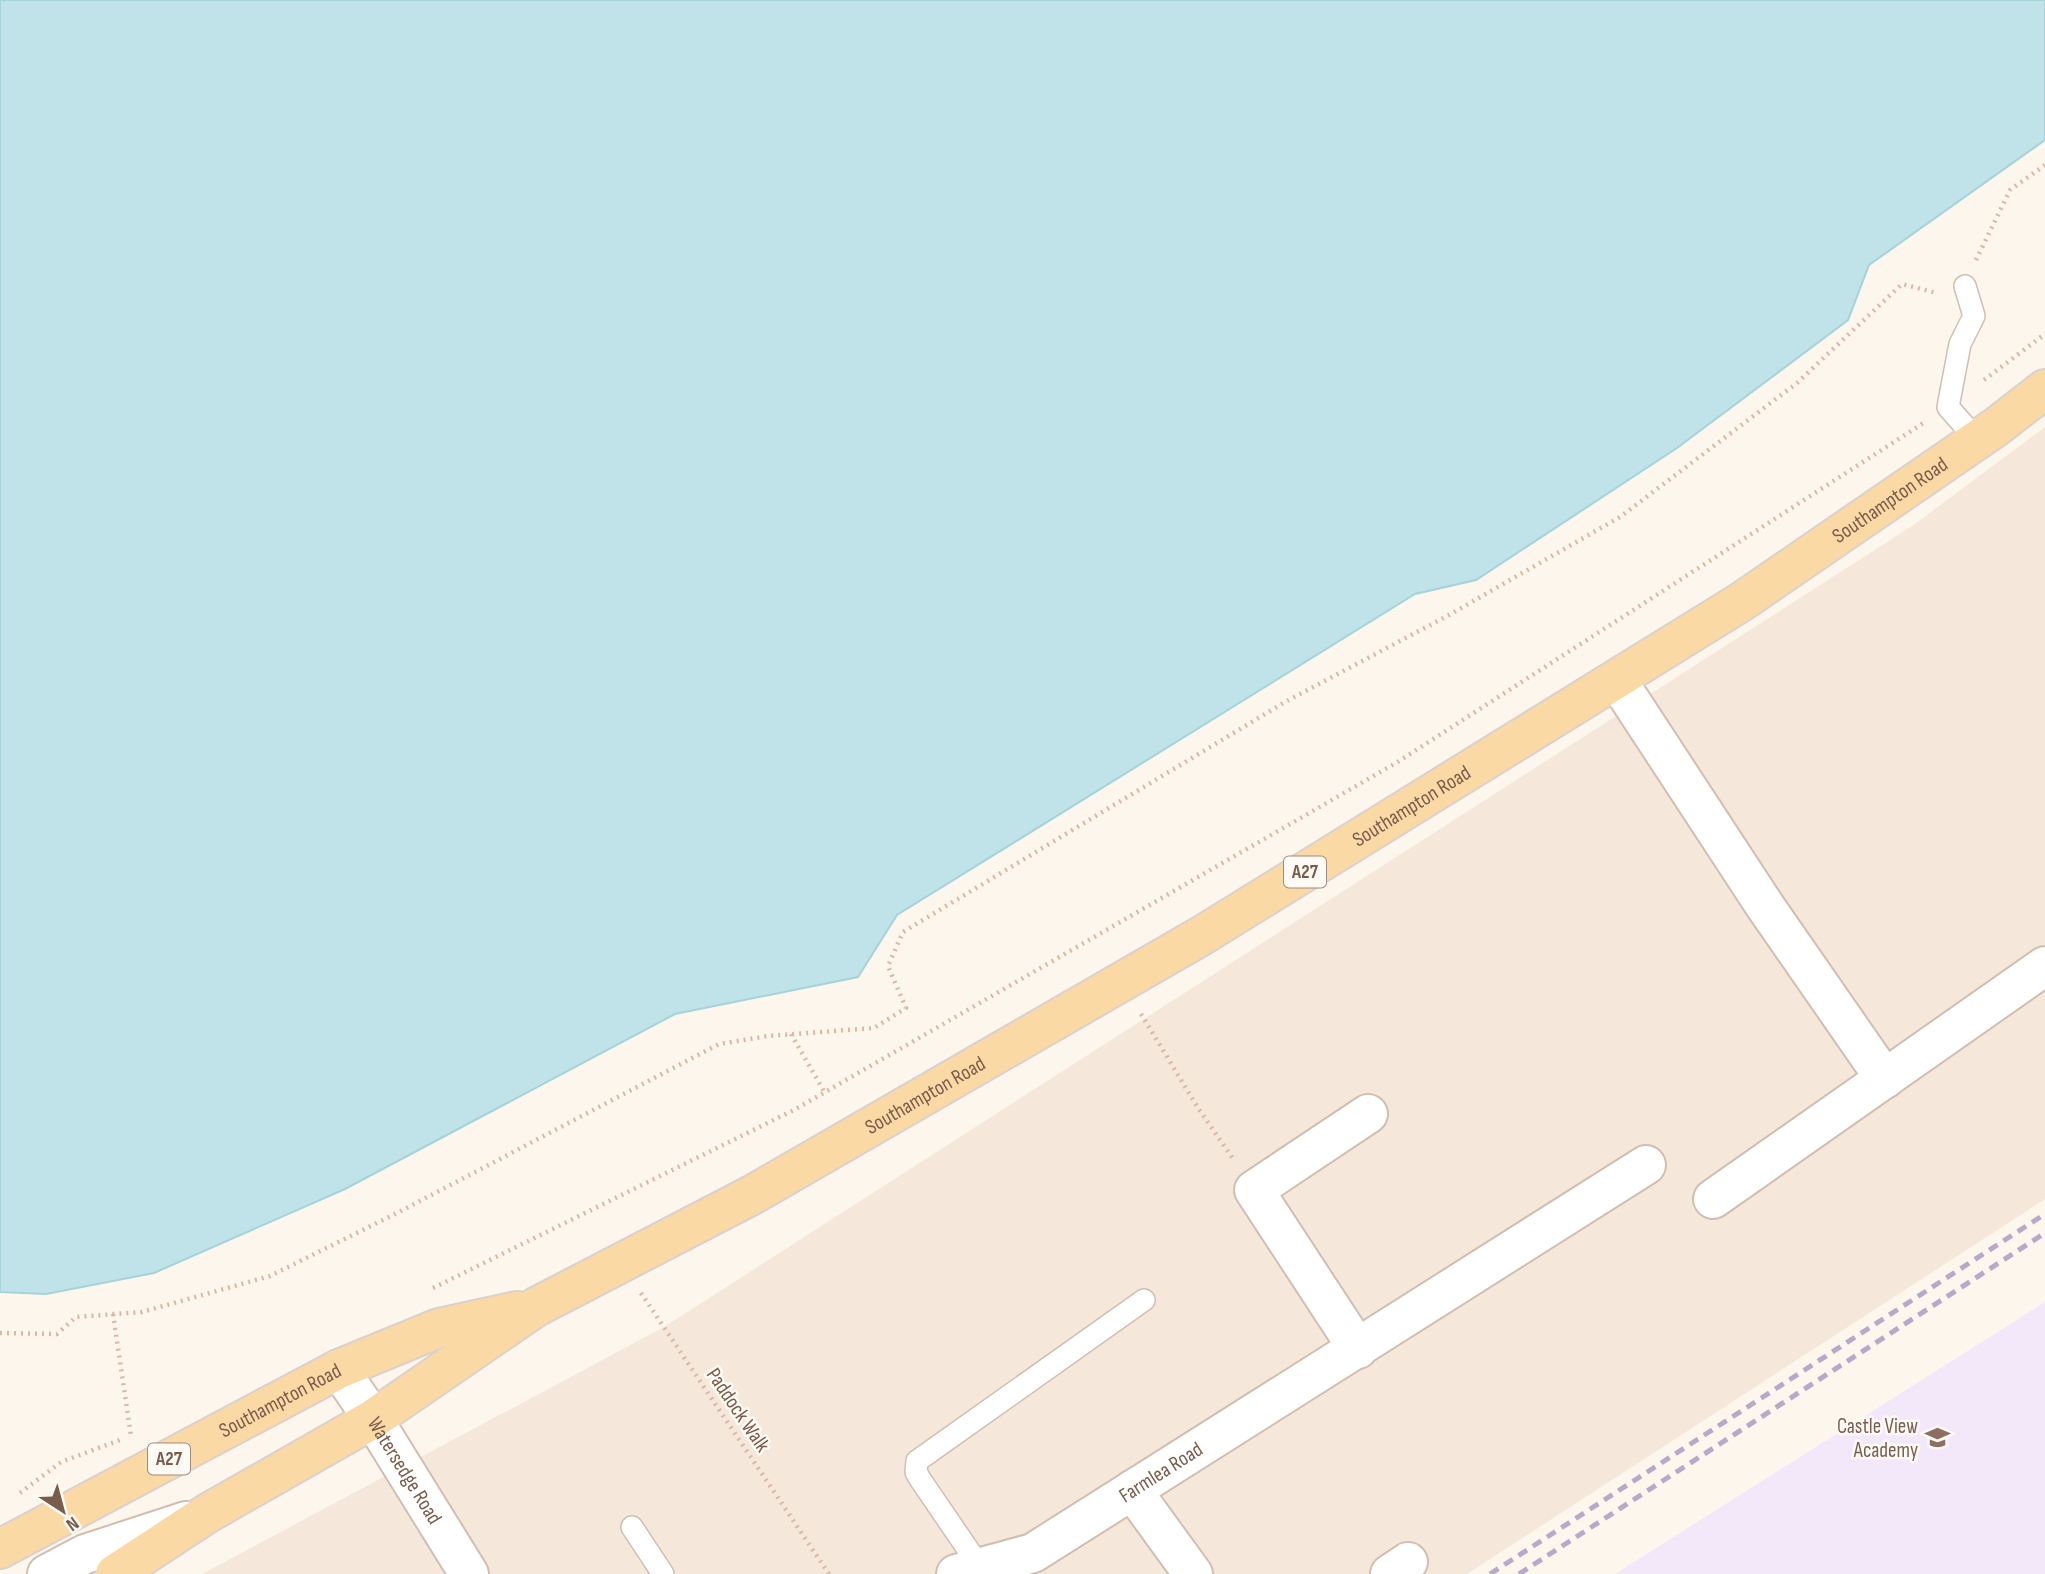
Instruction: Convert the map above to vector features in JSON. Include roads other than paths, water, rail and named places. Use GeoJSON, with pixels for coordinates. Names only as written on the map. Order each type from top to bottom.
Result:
{"type":"FeatureCollection","features":[{"type":"Feature","properties":{"kind":"main road","name":"Southampton Road"},"geometry":{"type":"LineString","coordinates":[[115,1574],[208,1514],[373,1419],[536,1307],[752,1195],[1201,936],[1741,602],[1977,440],[2045,389]]}},
{"type":"Feature","properties":{"kind":"main road","name":"Southampton Road"},"geometry":{"type":"LineString","coordinates":[[0,1549],[339,1369],[439,1328],[536,1307]]}},
{"type":"Feature","properties":{"kind":"street"},"geometry":{"type":"LineString","coordinates":[[1617,680],[1765,906],[1885,1079]]}},
{"type":"Feature","properties":{"kind":"street"},"geometry":{"type":"LineString","coordinates":[[1713,1199],[2045,966]]}},
{"type":"Feature","properties":{"kind":"street"},"geometry":{"type":"LineString","coordinates":[[1358,1349],[1254,1190],[1368,1114]]}},
{"type":"Feature","properties":{"kind":"street","name":"Farmlea Road"},"geometry":{"type":"LineString","coordinates":[[968,1571],[1033,1553],[1646,1165]]}},
{"type":"Feature","properties":{"kind":"street","name":"Watersedge Road"},"geometry":{"type":"LineString","coordinates":[[339,1369],[469,1574]]}},
{"type":"Feature","properties":{"kind":"street"},"geometry":{"type":"LineString","coordinates":[[1132,1490],[1193,1574]]}},
{"type":"Feature","properties":{"kind":"street"},"geometry":{"type":"LineString","coordinates":[[47,1574],[85,1554],[208,1514]]}},
{"type":"Feature","properties":{"kind":"lane"},"geometry":{"type":"LineString","coordinates":[[1960,280],[1974,316],[1960,344],[1948,407],[1977,440]]}},
{"type":"Feature","properties":{"kind":"lane"},"geometry":{"type":"LineString","coordinates":[[968,1571],[916,1472],[917,1461],[1144,1300]]}},
{"type":"Feature","properties":{"kind":"lane"},"geometry":{"type":"LineString","coordinates":[[632,1527],[663,1574]]}},
{"type":"Feature","properties":{"kind":"water"},"geometry":{"type":"Polygon","coordinates":[[[0,0],[2045,0],[2045,140],[1869,265],[1848,320],[1677,448],[1476,580],[1415,594],[897,915],[858,977],[675,1014],[345,1189],[154,1273],[46,1294],[0,1292],[0,0]]]}},
{"type":"Feature","properties":{"kind":"railway"},"geometry":{"type":"LineString","coordinates":[[1490,1574],[2045,1214]]}},
{"type":"Feature","properties":{"kind":"railway"},"geometry":{"type":"LineString","coordinates":[[1519,1574],[2045,1233]]}},
{"type":"Feature","properties":{"kind":"place","name":"Castle View Academy"},"geometry":{"type":"Point","coordinates":[1938,1438]}}]}
